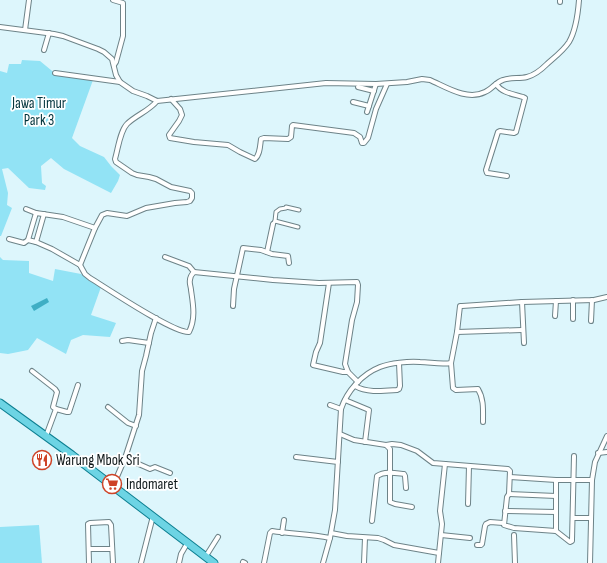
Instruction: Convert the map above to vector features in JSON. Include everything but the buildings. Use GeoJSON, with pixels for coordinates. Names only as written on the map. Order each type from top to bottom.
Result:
{"type":"FeatureCollection","features":[{"type":"Feature","properties":{"kind":"main road"},"geometry":{"type":"LineString","coordinates":[[0,402],[214,563]]}},
{"type":"Feature","properties":{"kind":"street"},"geometry":{"type":"LineString","coordinates":[[25,30],[29,0]]}},
{"type":"Feature","properties":{"kind":"street"},"geometry":{"type":"LineString","coordinates":[[113,0],[123,4],[123,36],[114,65]]}},
{"type":"Feature","properties":{"kind":"street"},"geometry":{"type":"LineString","coordinates":[[0,27],[63,36],[98,48],[113,61],[116,75],[120,82],[133,91],[158,101],[326,83],[388,84],[426,79],[456,92],[469,95],[487,92],[501,80],[527,77],[534,74],[560,52],[569,42],[574,31],[579,0]]}},
{"type":"Feature","properties":{"kind":"street"},"geometry":{"type":"LineString","coordinates":[[44,50],[48,33]]}},
{"type":"Feature","properties":{"kind":"street"},"geometry":{"type":"LineString","coordinates":[[55,73],[120,82]]}},
{"type":"Feature","properties":{"kind":"street"},"geometry":{"type":"LineString","coordinates":[[367,112],[376,84]]}},
{"type":"Feature","properties":{"kind":"street"},"geometry":{"type":"LineString","coordinates":[[172,99],[180,109],[182,115],[169,135],[170,138],[228,145],[240,152],[256,158],[261,139],[288,139],[290,137],[293,125],[354,133],[360,137],[362,143],[364,143],[368,138],[376,110],[388,84]]}},
{"type":"Feature","properties":{"kind":"street"},"geometry":{"type":"LineString","coordinates":[[496,84],[503,90],[525,98],[516,132],[498,132],[486,170],[487,173],[507,176]]}},
{"type":"Feature","properties":{"kind":"street"},"geometry":{"type":"LineString","coordinates":[[358,87],[374,91]]}},
{"type":"Feature","properties":{"kind":"street"},"geometry":{"type":"LineString","coordinates":[[80,266],[95,228],[100,218],[104,214],[127,216],[146,208],[175,202],[187,202],[192,198],[192,193],[190,191],[171,187],[156,179],[137,175],[116,162],[115,159],[121,138],[127,124],[158,101]]}},
{"type":"Feature","properties":{"kind":"street"},"geometry":{"type":"LineString","coordinates":[[353,102],[369,106]]}},
{"type":"Feature","properties":{"kind":"street"},"geometry":{"type":"LineString","coordinates":[[267,252],[276,212],[286,207],[299,210]]}},
{"type":"Feature","properties":{"kind":"street"},"geometry":{"type":"LineString","coordinates":[[26,208],[36,213],[63,217],[95,228]]}},
{"type":"Feature","properties":{"kind":"street"},"geometry":{"type":"LineString","coordinates":[[28,240],[36,213]]}},
{"type":"Feature","properties":{"kind":"street"},"geometry":{"type":"LineString","coordinates":[[36,242],[44,214]]}},
{"type":"Feature","properties":{"kind":"street"},"geometry":{"type":"LineString","coordinates":[[274,223],[298,227]]}},
{"type":"Feature","properties":{"kind":"street"},"geometry":{"type":"LineString","coordinates":[[9,239],[24,243],[28,240],[52,248],[80,266],[85,274],[90,278],[156,318],[186,332],[189,332],[194,317],[190,280],[190,276],[194,272]]}},
{"type":"Feature","properties":{"kind":"street"},"geometry":{"type":"LineString","coordinates":[[233,306],[234,289],[243,248],[288,256],[289,263]]}},
{"type":"Feature","properties":{"kind":"street"},"geometry":{"type":"LineString","coordinates":[[165,257],[189,266],[194,272],[237,277],[319,283],[357,282],[357,302],[352,320],[345,364],[348,372],[358,382]]}},
{"type":"Feature","properties":{"kind":"street"},"geometry":{"type":"LineString","coordinates":[[329,283],[320,343],[313,365],[348,372]]}},
{"type":"Feature","properties":{"kind":"street"},"geometry":{"type":"LineString","coordinates":[[482,422],[482,397],[479,390],[456,390],[454,388],[451,363],[460,306],[592,300],[607,297]]}},
{"type":"Feature","properties":{"kind":"street"},"geometry":{"type":"LineString","coordinates":[[573,300],[573,319]]}},
{"type":"Feature","properties":{"kind":"street"},"geometry":{"type":"LineString","coordinates":[[591,320],[592,300]]}},
{"type":"Feature","properties":{"kind":"street"},"geometry":{"type":"LineString","coordinates":[[555,316],[556,301]]}},
{"type":"Feature","properties":{"kind":"street"},"geometry":{"type":"LineString","coordinates":[[522,302],[522,330],[524,343]]}},
{"type":"Feature","properties":{"kind":"street"},"geometry":{"type":"LineString","coordinates":[[113,486],[136,426],[140,408],[142,371],[156,318]]}},
{"type":"Feature","properties":{"kind":"street"},"geometry":{"type":"LineString","coordinates":[[457,332],[522,330]]}},
{"type":"Feature","properties":{"kind":"street"},"geometry":{"type":"LineString","coordinates":[[122,341],[128,340],[149,343]]}},
{"type":"Feature","properties":{"kind":"street"},"geometry":{"type":"LineString","coordinates":[[323,563],[331,536],[335,510],[341,410],[345,400],[358,382],[370,372],[381,366],[419,362],[434,364],[451,363]]}},
{"type":"Feature","properties":{"kind":"street"},"geometry":{"type":"LineString","coordinates":[[355,386],[359,389],[381,392],[399,389],[399,363]]}},
{"type":"Feature","properties":{"kind":"street"},"geometry":{"type":"LineString","coordinates":[[32,371],[56,391],[57,393],[53,407],[56,409],[69,412],[78,385]]}},
{"type":"Feature","properties":{"kind":"street"},"geometry":{"type":"LineString","coordinates":[[345,400],[369,410],[365,442]]}},
{"type":"Feature","properties":{"kind":"street"},"geometry":{"type":"LineString","coordinates":[[330,405],[341,410]]}},
{"type":"Feature","properties":{"kind":"street"},"geometry":{"type":"LineString","coordinates":[[108,407],[128,423],[136,426]]}},
{"type":"Feature","properties":{"kind":"street"},"geometry":{"type":"LineString","coordinates":[[46,436],[56,409]]}},
{"type":"Feature","properties":{"kind":"street"},"geometry":{"type":"LineString","coordinates":[[340,434],[354,440],[365,442],[386,445],[401,445],[420,453],[433,463],[508,469],[510,471],[509,494],[507,497],[503,524]]}},
{"type":"Feature","properties":{"kind":"street"},"geometry":{"type":"LineString","coordinates":[[590,563],[592,480],[598,453],[607,436]]}},
{"type":"Feature","properties":{"kind":"street"},"geometry":{"type":"LineString","coordinates":[[386,445],[390,449],[390,502],[412,507]]}},
{"type":"Feature","properties":{"kind":"street"},"geometry":{"type":"LineString","coordinates":[[598,453],[607,452]]}},
{"type":"Feature","properties":{"kind":"street"},"geometry":{"type":"LineString","coordinates":[[477,545],[482,545],[486,524],[490,522],[503,524],[514,528],[556,531],[571,542],[574,456]]}},
{"type":"Feature","properties":{"kind":"street"},"geometry":{"type":"LineString","coordinates":[[296,457],[338,462]]}},
{"type":"Feature","properties":{"kind":"street"},"geometry":{"type":"LineString","coordinates":[[125,458],[150,468],[155,467],[170,473]]}},
{"type":"Feature","properties":{"kind":"street"},"geometry":{"type":"LineString","coordinates":[[438,563],[442,524],[440,510],[445,464]]}},
{"type":"Feature","properties":{"kind":"street"},"geometry":{"type":"LineString","coordinates":[[468,504],[469,466]]}},
{"type":"Feature","properties":{"kind":"street"},"geometry":{"type":"LineString","coordinates":[[372,521],[377,476],[381,473],[404,474],[406,488]]}},
{"type":"Feature","properties":{"kind":"street"},"geometry":{"type":"LineString","coordinates":[[510,477],[556,480],[592,480]]}},
{"type":"Feature","properties":{"kind":"street"},"geometry":{"type":"LineString","coordinates":[[556,480],[556,531]]}},
{"type":"Feature","properties":{"kind":"street"},"geometry":{"type":"LineString","coordinates":[[509,494],[556,496]]}},
{"type":"Feature","properties":{"kind":"street"},"geometry":{"type":"LineString","coordinates":[[505,511],[556,512]]}},
{"type":"Feature","properties":{"kind":"street"},"geometry":{"type":"LineString","coordinates":[[141,563],[153,516]]}},
{"type":"Feature","properties":{"kind":"street"},"geometry":{"type":"LineString","coordinates":[[573,518],[591,518]]}},
{"type":"Feature","properties":{"kind":"street"},"geometry":{"type":"LineString","coordinates":[[282,533],[284,520]]}},
{"type":"Feature","properties":{"kind":"street"},"geometry":{"type":"LineString","coordinates":[[89,563],[88,524],[109,522],[111,526],[113,563]]}},
{"type":"Feature","properties":{"kind":"street"},"geometry":{"type":"LineString","coordinates":[[264,563],[271,531],[282,533],[378,538],[394,545],[439,553]]}},
{"type":"Feature","properties":{"kind":"street"},"geometry":{"type":"LineString","coordinates":[[441,535],[470,538]]}},
{"type":"Feature","properties":{"kind":"street"},"geometry":{"type":"LineString","coordinates":[[514,535],[515,563]]}},
{"type":"Feature","properties":{"kind":"street"},"geometry":{"type":"LineString","coordinates":[[206,556],[218,537]]}},
{"type":"Feature","properties":{"kind":"street"},"geometry":{"type":"LineString","coordinates":[[364,563],[365,538]]}},
{"type":"Feature","properties":{"kind":"street"},"geometry":{"type":"LineString","coordinates":[[179,563],[181,554],[188,542]]}},
{"type":"Feature","properties":{"kind":"street"},"geometry":{"type":"LineString","coordinates":[[89,549],[112,549]]}},
{"type":"Feature","properties":{"kind":"green space","name":"Jawa Timur Park 3"},"geometry":{"type":"Polygon","coordinates":[[[22,60],[40,61],[57,75],[93,80],[72,138],[80,146],[104,157],[120,175],[111,193],[64,169],[51,158],[41,166],[42,183],[46,186],[45,190],[29,188],[8,168],[2,169],[8,193],[7,205],[12,208],[0,236],[0,71],[7,73],[9,64],[21,64],[22,60]]]}},
{"type":"Feature","properties":{"kind":"green space"},"geometry":{"type":"Polygon","coordinates":[[[0,257],[3,260],[29,261],[29,273],[53,281],[55,269],[81,274],[101,287],[91,315],[116,323],[110,337],[83,335],[71,340],[66,354],[37,338],[28,350],[8,354],[0,353],[0,257]]]}},
{"type":"Feature","properties":{"kind":"green space"},"geometry":{"type":"Polygon","coordinates":[[[39,525],[42,563],[0,563],[0,527],[39,525]]]}},
{"type":"Feature","properties":{"kind":"shaded area"},"geometry":{"type":"Polygon","coordinates":[[[47,298],[49,302],[34,311],[31,306],[47,298]]]}},
{"type":"Feature","properties":{"kind":"place","name":"Warung Mbok Sri"},"geometry":{"type":"Point","coordinates":[42,460]}},
{"type":"Feature","properties":{"kind":"place","name":"Indomaret"},"geometry":{"type":"Point","coordinates":[112,484]}}]}
